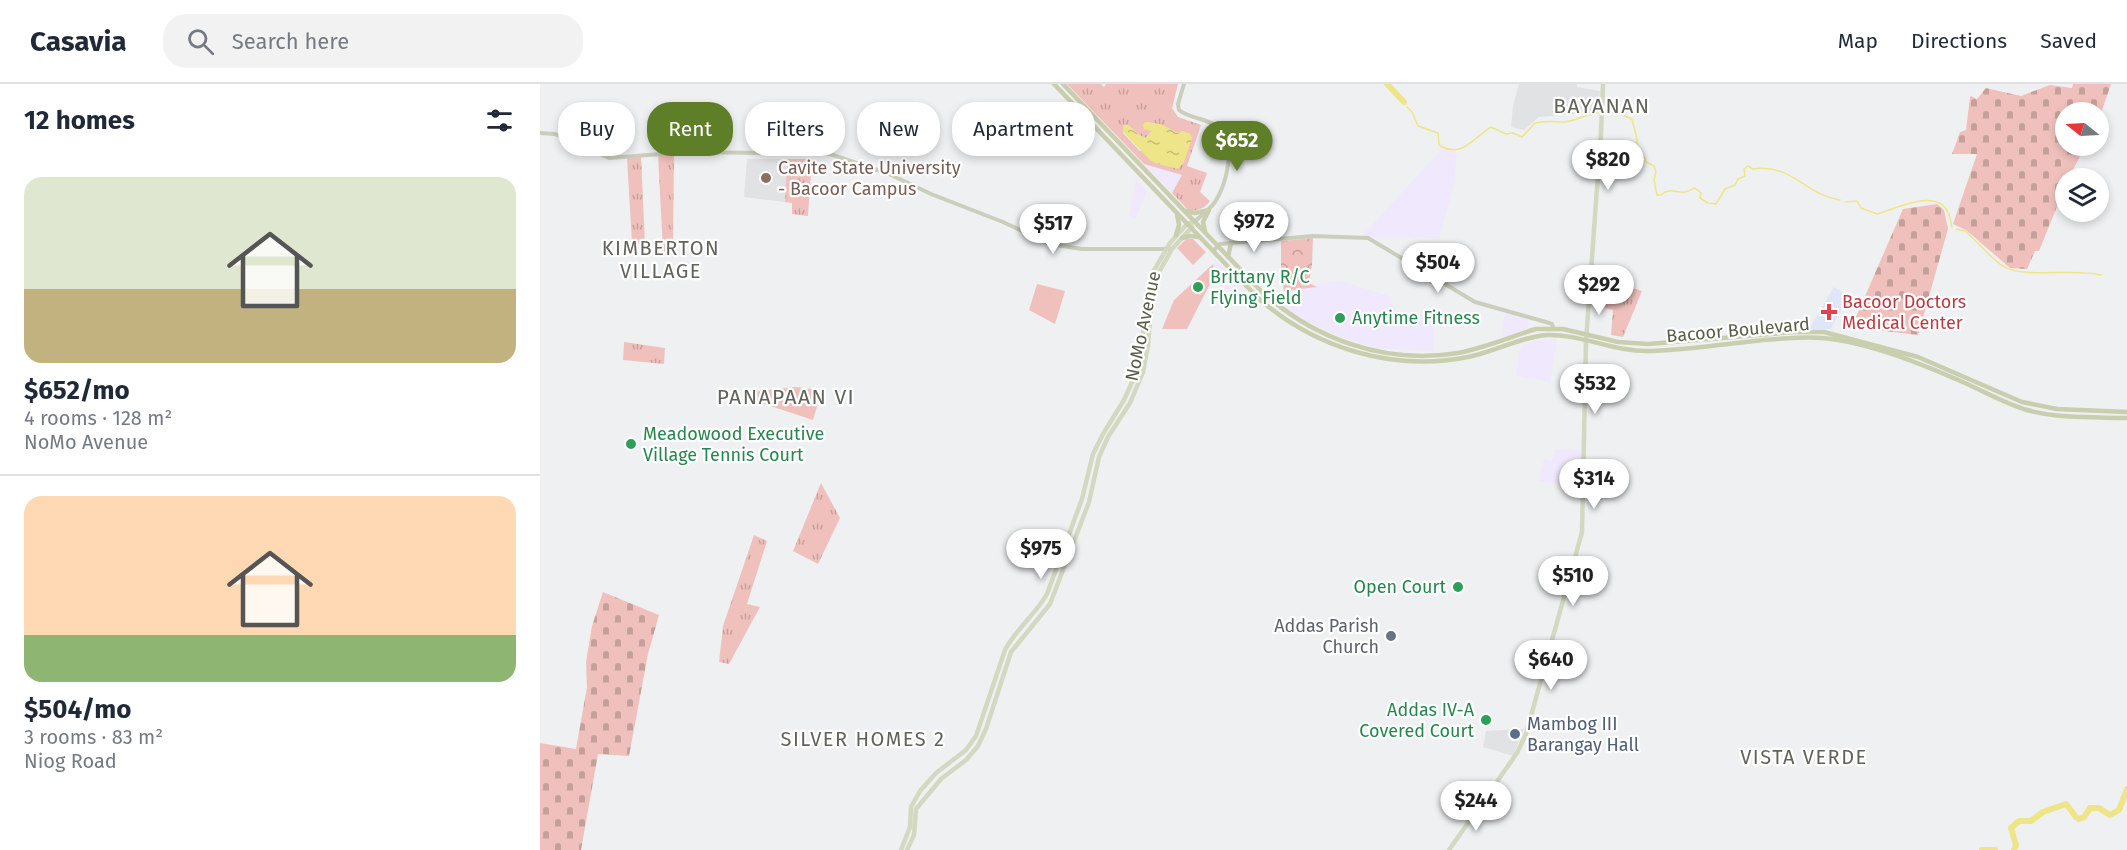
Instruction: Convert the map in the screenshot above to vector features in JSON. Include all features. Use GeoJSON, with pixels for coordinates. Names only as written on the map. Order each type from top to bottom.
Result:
{"type":"FeatureCollection","features":[{"type":"Feature","properties":{"kind":"main road","name":"Bacoor Boulevard"},"geometry":{"type":"LineString","coordinates":[[1054,84],[1257,297],[1295,322],[1343,348],[1389,359],[1421,361],[1449,360],[1477,355],[1528,338],[1548,335],[1617,349],[1648,351],[1800,337],[1836,339],[1916,362],[2026,410],[2057,415],[2127,418]]}},
{"type":"Feature","properties":{"kind":"main road","name":"Bacoor Boulevard"},"geometry":{"type":"LineString","coordinates":[[1063,84],[1217,247],[1295,322],[1374,351],[1426,356],[1456,353],[1536,329],[1553,328],[1622,343],[1648,344],[1794,332],[1824,332],[1918,357],[2024,402],[2057,409],[2127,412]]}},
{"type":"Feature","properties":{"kind":"main road"},"geometry":{"type":"LineString","coordinates":[[1449,850],[1517,753],[1526,734],[1582,532],[1586,341],[1603,84]]}},
{"type":"Feature","properties":{"kind":"main road"},"geometry":{"type":"LineString","coordinates":[[1184,211],[1195,213],[1209,210]]}},
{"type":"Feature","properties":{"kind":"main road"},"geometry":{"type":"LineString","coordinates":[[1207,236],[1203,225],[1209,210]]}},
{"type":"Feature","properties":{"kind":"main road"},"geometry":{"type":"LineString","coordinates":[[1176,235],[1179,225],[1177,214]]}},
{"type":"Feature","properties":{"kind":"main road","name":"NoMo Avenue"},"geometry":{"type":"LineString","coordinates":[[902,850],[910,827],[913,804],[930,779],[961,755],[973,742],[1005,650],[1047,594],[1082,499],[1093,454],[1124,400],[1137,371],[1149,284],[1166,249],[1176,235],[1187,224],[1194,222]]}},
{"type":"Feature","properties":{"kind":"main road","name":"NoMo Avenue"},"geometry":{"type":"LineString","coordinates":[[907,850],[914,838],[916,809],[941,779],[966,760],[978,746],[986,729],[1011,652],[1050,604],[1089,502],[1099,457],[1108,437],[1130,403],[1143,372],[1155,285],[1162,265],[1194,222]]}},
{"type":"Feature","properties":{"kind":"main road"},"geometry":{"type":"LineString","coordinates":[[1182,238],[1199,237]]}},
{"type":"Feature","properties":{"kind":"main road"},"geometry":{"type":"LineString","coordinates":[[1228,257],[1231,243]]}},
{"type":"Feature","properties":{"kind":"main road"},"geometry":{"type":"LineString","coordinates":[[1505,339],[1506,346]]}},
{"type":"Feature","properties":{"kind":"main road"},"geometry":{"type":"LineString","coordinates":[[1093,454],[1099,457]]}},
{"type":"Feature","properties":{"kind":"street","name":"NoMo Avenue"},"geometry":{"type":"LineString","coordinates":[[1184,84],[1178,104],[1179,110],[1218,127],[1225,135],[1230,147],[1221,188],[1216,199],[1209,210],[1194,222]]}},
{"type":"Feature","properties":{"kind":"street"},"geometry":{"type":"LineString","coordinates":[[540,133],[555,134],[609,158],[688,152],[830,154],[890,174],[931,194],[1003,222],[1050,244],[1082,249],[1172,249]]}},
{"type":"Feature","properties":{"kind":"street"},"geometry":{"type":"LineString","coordinates":[[1213,251],[1220,244],[1231,243],[1313,237],[1368,238],[1474,302],[1546,322],[1552,324],[1553,328]]}},
{"type":"Feature","properties":{"kind":"shaded area"},"geometry":{"type":"Polygon","coordinates":[[[1519,84],[1577,84],[1577,87],[1600,91],[1598,112],[1539,117],[1524,130],[1511,127],[1513,106],[1519,84]]]}},
{"type":"Feature","properties":{"kind":"shaded area"},"geometry":{"type":"Polygon","coordinates":[[[1442,149],[1456,152],[1455,181],[1439,238],[1363,235],[1442,149]]]}},
{"type":"Feature","properties":{"kind":"shaded area","name":"Cavite State University - Bacoor Campus"},"geometry":{"type":"Polygon","coordinates":[[[747,159],[787,159],[785,202],[744,197],[747,159]]]}},
{"type":"Feature","properties":{"kind":"shaded area"},"geometry":{"type":"Polygon","coordinates":[[[1144,164],[1182,175],[1172,193],[1144,164]]]}},
{"type":"Feature","properties":{"kind":"shaded area"},"geometry":{"type":"Polygon","coordinates":[[[1136,179],[1147,190],[1136,219],[1129,216],[1136,179]]]}},
{"type":"Feature","properties":{"kind":"shaded area"},"geometry":{"type":"Polygon","coordinates":[[[1214,258],[1243,288],[1236,295],[1215,283],[1214,258]]]}},
{"type":"Feature","properties":{"kind":"shaded area"},"geometry":{"type":"Polygon","coordinates":[[[1341,281],[1392,297],[1391,302],[1396,310],[1411,315],[1434,314],[1433,351],[1375,348],[1346,339],[1296,316],[1270,296],[1284,291],[1317,287],[1317,284],[1341,281]]]}},
{"type":"Feature","properties":{"kind":"shaded area","name":"Bacoor Doctors Medical Center"},"geometry":{"type":"Polygon","coordinates":[[[1834,287],[1849,296],[1831,329],[1809,329],[1834,287]]]}},
{"type":"Feature","properties":{"kind":"shaded area"},"geometry":{"type":"Polygon","coordinates":[[[1505,313],[1529,320],[1527,329],[1507,336],[1502,335],[1505,313]]]}},
{"type":"Feature","properties":{"kind":"shaded area"},"geometry":{"type":"Polygon","coordinates":[[[1557,339],[1550,382],[1516,376],[1521,345],[1539,340],[1557,339]]]}},
{"type":"Feature","properties":{"kind":"shaded area"},"geometry":{"type":"Polygon","coordinates":[[[1555,449],[1582,450],[1582,486],[1539,481],[1544,459],[1552,461],[1555,449]]]}},
{"type":"Feature","properties":{"kind":"shaded area"},"geometry":{"type":"Polygon","coordinates":[[[1524,729],[1513,756],[1483,747],[1486,731],[1524,729]]]}},
{"type":"Feature","properties":{"kind":"green space"},"geometry":{"type":"Polygon","coordinates":[[[1067,84],[1101,84],[1104,87],[1106,84],[1178,84],[1172,108],[1178,117],[1201,125],[1187,166],[1207,173],[1200,192],[1210,201],[1206,206],[1189,211],[1172,193],[1182,175],[1144,164],[1095,113],[1095,102],[1084,102],[1067,84]],[[1145,122],[1152,131],[1146,138],[1128,125],[1123,133],[1140,151],[1178,133],[1159,124],[1145,122]]]}},
{"type":"Feature","properties":{"kind":"green space"},"geometry":{"type":"Polygon","coordinates":[[[2073,84],[2111,84],[2105,102],[2055,102],[2055,156],[2080,156],[2074,168],[2055,168],[2055,212],[2039,251],[2035,251],[2027,269],[2010,268],[1966,230],[1953,224],[1977,154],[1952,154],[1960,132],[1966,130],[1970,97],[1977,99],[1986,88],[2021,96],[2050,85],[2072,88],[2073,84]]]}},
{"type":"Feature","properties":{"kind":"green space"},"geometry":{"type":"Polygon","coordinates":[[[641,156],[645,244],[632,243],[627,158],[641,156]]]}},
{"type":"Feature","properties":{"kind":"green space"},"geometry":{"type":"Polygon","coordinates":[[[658,156],[674,156],[674,254],[663,251],[658,156]]]}},
{"type":"Feature","properties":{"kind":"green space"},"geometry":{"type":"Polygon","coordinates":[[[787,159],[812,159],[808,216],[792,214],[792,203],[785,202],[787,159]]]}},
{"type":"Feature","properties":{"kind":"green space"},"geometry":{"type":"Polygon","coordinates":[[[1937,204],[1944,210],[1948,229],[1918,335],[1859,328],[1862,320],[1856,317],[1903,209],[1937,204]]]}},
{"type":"Feature","properties":{"kind":"green space"},"geometry":{"type":"Polygon","coordinates":[[[1313,238],[1309,283],[1317,287],[1284,291],[1281,275],[1281,241],[1313,238]]]}},
{"type":"Feature","properties":{"kind":"green space"},"geometry":{"type":"Polygon","coordinates":[[[1186,239],[1193,239],[1206,252],[1193,265],[1177,248],[1186,239]]]}},
{"type":"Feature","properties":{"kind":"green space","name":"Brittany R/C Flying Field"},"geometry":{"type":"Polygon","coordinates":[[[1213,264],[1215,274],[1187,329],[1162,329],[1174,300],[1213,264]]]}},
{"type":"Feature","properties":{"kind":"green space"},"geometry":{"type":"Polygon","coordinates":[[[1612,281],[1642,291],[1623,337],[1611,335],[1613,310],[1605,308],[1612,281]]]}},
{"type":"Feature","properties":{"kind":"green space"},"geometry":{"type":"Polygon","coordinates":[[[1037,284],[1065,291],[1055,324],[1029,310],[1037,284]]]}},
{"type":"Feature","properties":{"kind":"green space"},"geometry":{"type":"Polygon","coordinates":[[[624,342],[665,348],[664,364],[623,360],[624,342]]]}},
{"type":"Feature","properties":{"kind":"green space"},"geometry":{"type":"Polygon","coordinates":[[[795,387],[822,390],[813,420],[755,401],[750,392],[795,387]]]}},
{"type":"Feature","properties":{"kind":"green space"},"geometry":{"type":"Polygon","coordinates":[[[821,483],[840,518],[818,564],[793,551],[821,483]]]}},
{"type":"Feature","properties":{"kind":"green space"},"geometry":{"type":"Polygon","coordinates":[[[754,535],[767,541],[747,604],[760,607],[729,664],[719,662],[723,626],[754,535]]]}},
{"type":"Feature","properties":{"kind":"green space"},"geometry":{"type":"Polygon","coordinates":[[[603,592],[659,615],[648,654],[629,756],[598,754],[581,850],[540,850],[540,743],[576,749],[587,687],[586,662],[592,626],[603,592]]]}},
{"type":"Feature","properties":{"kind":"water"},"geometry":{"type":"Polygon","coordinates":[[[1145,122],[1160,124],[1178,133],[1183,131],[1190,134],[1192,138],[1184,162],[1178,169],[1152,162],[1123,132],[1124,125],[1128,125],[1146,138],[1152,131],[1144,129],[1145,122]]]}},
{"type":"Feature","properties":{"kind":"waterway"},"geometry":{"type":"LineString","coordinates":[[1387,84],[1404,102]]}},
{"type":"Feature","properties":{"kind":"waterway"},"geometry":{"type":"LineString","coordinates":[[1407,107],[1412,112],[1418,126],[1438,133],[1439,145],[1454,150],[1467,146],[1491,127],[1506,134],[1513,133],[1522,137],[1535,123],[1564,122],[1598,113]]}},
{"type":"Feature","properties":{"kind":"waterway"},"geometry":{"type":"LineString","coordinates":[[1603,113],[1615,112],[1632,119],[1637,139],[1637,154],[1654,166],[1656,172],[1654,180],[1657,195],[1670,191],[1685,192],[1695,188],[1701,193],[1700,198],[1708,203],[1716,204],[1725,189],[1735,185],[1738,179],[1745,176],[1744,169],[1748,166],[1753,169],[1766,168],[1778,171],[1817,192],[1840,200]]}},
{"type":"Feature","properties":{"kind":"waterway"},"geometry":{"type":"LineString","coordinates":[[1846,202],[1857,201],[1861,208],[1877,214],[1918,201],[1938,202],[1945,208],[1952,227]]}},
{"type":"Feature","properties":{"kind":"waterway"},"geometry":{"type":"LineString","coordinates":[[1956,229],[1965,231],[1994,259],[2012,270],[2101,275]]}},
{"type":"Feature","properties":{"kind":"waterway"},"geometry":{"type":"LineString","coordinates":[[2079,819],[2084,817],[2090,808],[2099,808],[2110,815],[2119,810],[2127,789]]}},
{"type":"Feature","properties":{"kind":"waterway"},"geometry":{"type":"LineString","coordinates":[[2014,850],[2016,845],[2011,828],[2019,821],[2031,821],[2043,812],[2066,804],[2076,817]]}},
{"type":"Feature","properties":{"kind":"waterway"},"geometry":{"type":"LineString","coordinates":[[1982,850],[1995,850]]}},
{"type":"Feature","properties":{"kind":"place","name":"Cavite State University - Bacoor Campus"},"geometry":{"type":"Point","coordinates":[766,178]}},
{"type":"Feature","properties":{"kind":"place","name":"Brittany R/C Flying Field"},"geometry":{"type":"Point","coordinates":[1198,287]}},
{"type":"Feature","properties":{"kind":"place","name":"Bacoor Doctors Medical Center"},"geometry":{"type":"Point","coordinates":[1829,312]}},
{"type":"Feature","properties":{"kind":"place","name":"Anytime Fitness"},"geometry":{"type":"Point","coordinates":[1340,318]}},
{"type":"Feature","properties":{"kind":"place","name":"Meadowood Executive Village Tennis Court"},"geometry":{"type":"Point","coordinates":[631,444]}},
{"type":"Feature","properties":{"kind":"place","name":"Open Court"},"geometry":{"type":"Point","coordinates":[1458,587]}},
{"type":"Feature","properties":{"kind":"place","name":"Addas Parish Church"},"geometry":{"type":"Point","coordinates":[1391,636]}},
{"type":"Feature","properties":{"kind":"place","name":"Addas IV-A Covered Court"},"geometry":{"type":"Point","coordinates":[1486,720]}},
{"type":"Feature","properties":{"kind":"place","name":"Mambog III Barangay Hall"},"geometry":{"type":"Point","coordinates":[1515,734]}},
{"type":"Feature","properties":{"kind":"district","name":"BAYANAN"},"geometry":{"type":"Point","coordinates":[1602,106]}},
{"type":"Feature","properties":{"kind":"district","name":"KIMBERTON VILLAGE"},"geometry":{"type":"Point","coordinates":[661,260]}},
{"type":"Feature","properties":{"kind":"district","name":"PANAPAAN VI"},"geometry":{"type":"Point","coordinates":[786,397]}},
{"type":"Feature","properties":{"kind":"district","name":"SILVER HOMES 2"},"geometry":{"type":"Point","coordinates":[863,739]}},
{"type":"Feature","properties":{"kind":"district","name":"VISTA VERDE"},"geometry":{"type":"Point","coordinates":[1804,757]}}]}
